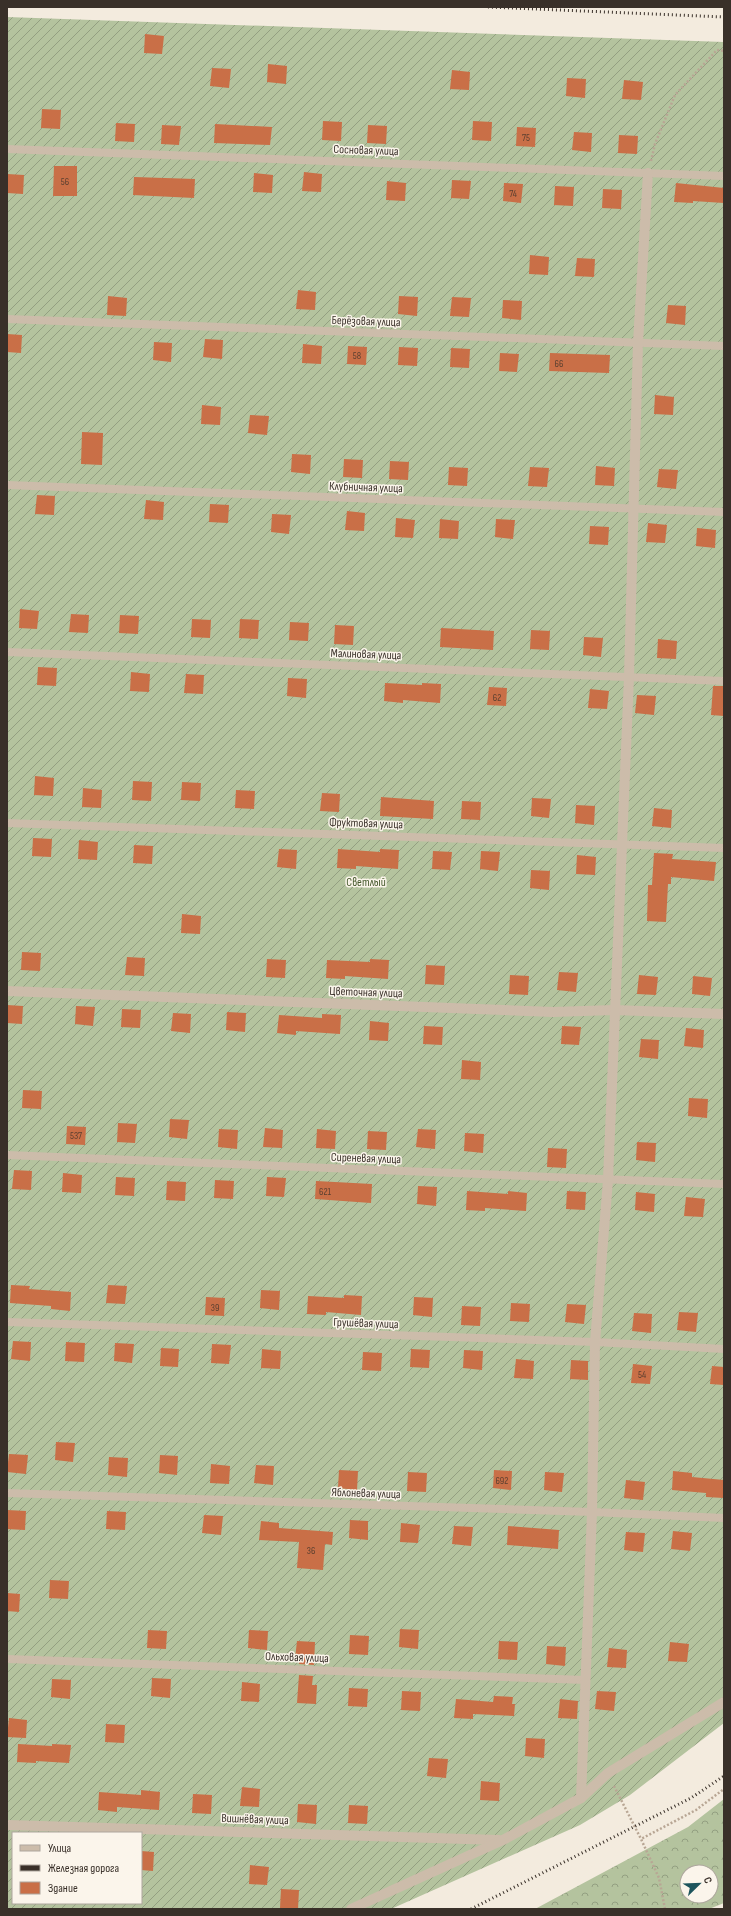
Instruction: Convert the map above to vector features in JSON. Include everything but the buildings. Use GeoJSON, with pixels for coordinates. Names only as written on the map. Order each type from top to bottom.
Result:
{"type":"FeatureCollection","features":[{"type":"Feature","properties":{"kind":"street"},"geometry":{"type":"LineString","coordinates":[[581,1798],[592,1512],[595,1342],[608,1180],[628,677],[638,343],[648,173]]}},
{"type":"Feature","properties":{"kind":"street","name":"Цветочная улица"},"geometry":{"type":"LineString","coordinates":[[7,991],[553,1012],[614,1010],[724,1014]]}},
{"type":"Feature","properties":{"kind":"street"},"geometry":{"type":"LineString","coordinates":[[351,1909],[502,1840],[581,1798],[608,1773],[724,1702]]}},
{"type":"Feature","properties":{"kind":"street","name":"Вишнёвая улица"},"geometry":{"type":"LineString","coordinates":[[7,1825],[502,1840]]}},
{"type":"Feature","properties":{"kind":"lane","name":"Сосновая улица"},"geometry":{"type":"LineString","coordinates":[[7,149],[724,176]]}},
{"type":"Feature","properties":{"kind":"lane","name":"Берёзовая улица"},"geometry":{"type":"LineString","coordinates":[[7,319],[724,346]]}},
{"type":"Feature","properties":{"kind":"lane","name":"Клубничная улица"},"geometry":{"type":"LineString","coordinates":[[7,485],[724,512]]}},
{"type":"Feature","properties":{"kind":"lane","name":"Малиновая улица"},"geometry":{"type":"LineString","coordinates":[[7,652],[724,680]]}},
{"type":"Feature","properties":{"kind":"lane","name":"Фруктовая улица"},"geometry":{"type":"LineString","coordinates":[[7,823],[724,848]]}},
{"type":"Feature","properties":{"kind":"lane","name":"Сиреневая улица"},"geometry":{"type":"LineString","coordinates":[[7,1155],[724,1184]]}},
{"type":"Feature","properties":{"kind":"lane","name":"Грушёвая улица"},"geometry":{"type":"LineString","coordinates":[[7,1322],[595,1342],[724,1349]]}},
{"type":"Feature","properties":{"kind":"lane","name":"Яблоневая улица"},"geometry":{"type":"LineString","coordinates":[[7,1493],[592,1512],[724,1518]]}},
{"type":"Feature","properties":{"kind":"lane","name":"Ольховая улица"},"geometry":{"type":"LineString","coordinates":[[7,1659],[585,1680]]}},
{"type":"Feature","properties":{"kind":"path"},"geometry":{"type":"LineString","coordinates":[[648,173],[655,144],[676,95],[717,50],[724,50]]}},
{"type":"Feature","properties":{"kind":"path"},"geometry":{"type":"LineString","coordinates":[[608,1773],[659,1878],[665,1909]]}},
{"type":"Feature","properties":{"kind":"path"},"geometry":{"type":"LineString","coordinates":[[641,1839],[696,1810],[724,1789]]}},
{"type":"Feature","properties":{"kind":"green space","name":"Светлый"},"geometry":{"type":"Polygon","coordinates":[[[7,17],[724,42],[724,1723],[630,1795],[580,1825],[391,1909],[7,1909],[7,17]]]}},
{"type":"Feature","properties":{"kind":"green space"},"geometry":{"type":"Polygon","coordinates":[[[724,1799],[724,1903],[709,1909],[535,1909],[688,1827],[724,1799]]]}},
{"type":"Feature","properties":{"kind":"railway"},"geometry":{"type":"LineString","coordinates":[[488,7],[724,17]]}},
{"type":"Feature","properties":{"kind":"railway"},"geometry":{"type":"LineString","coordinates":[[471,1909],[691,1798],[724,1776]]}}]}
